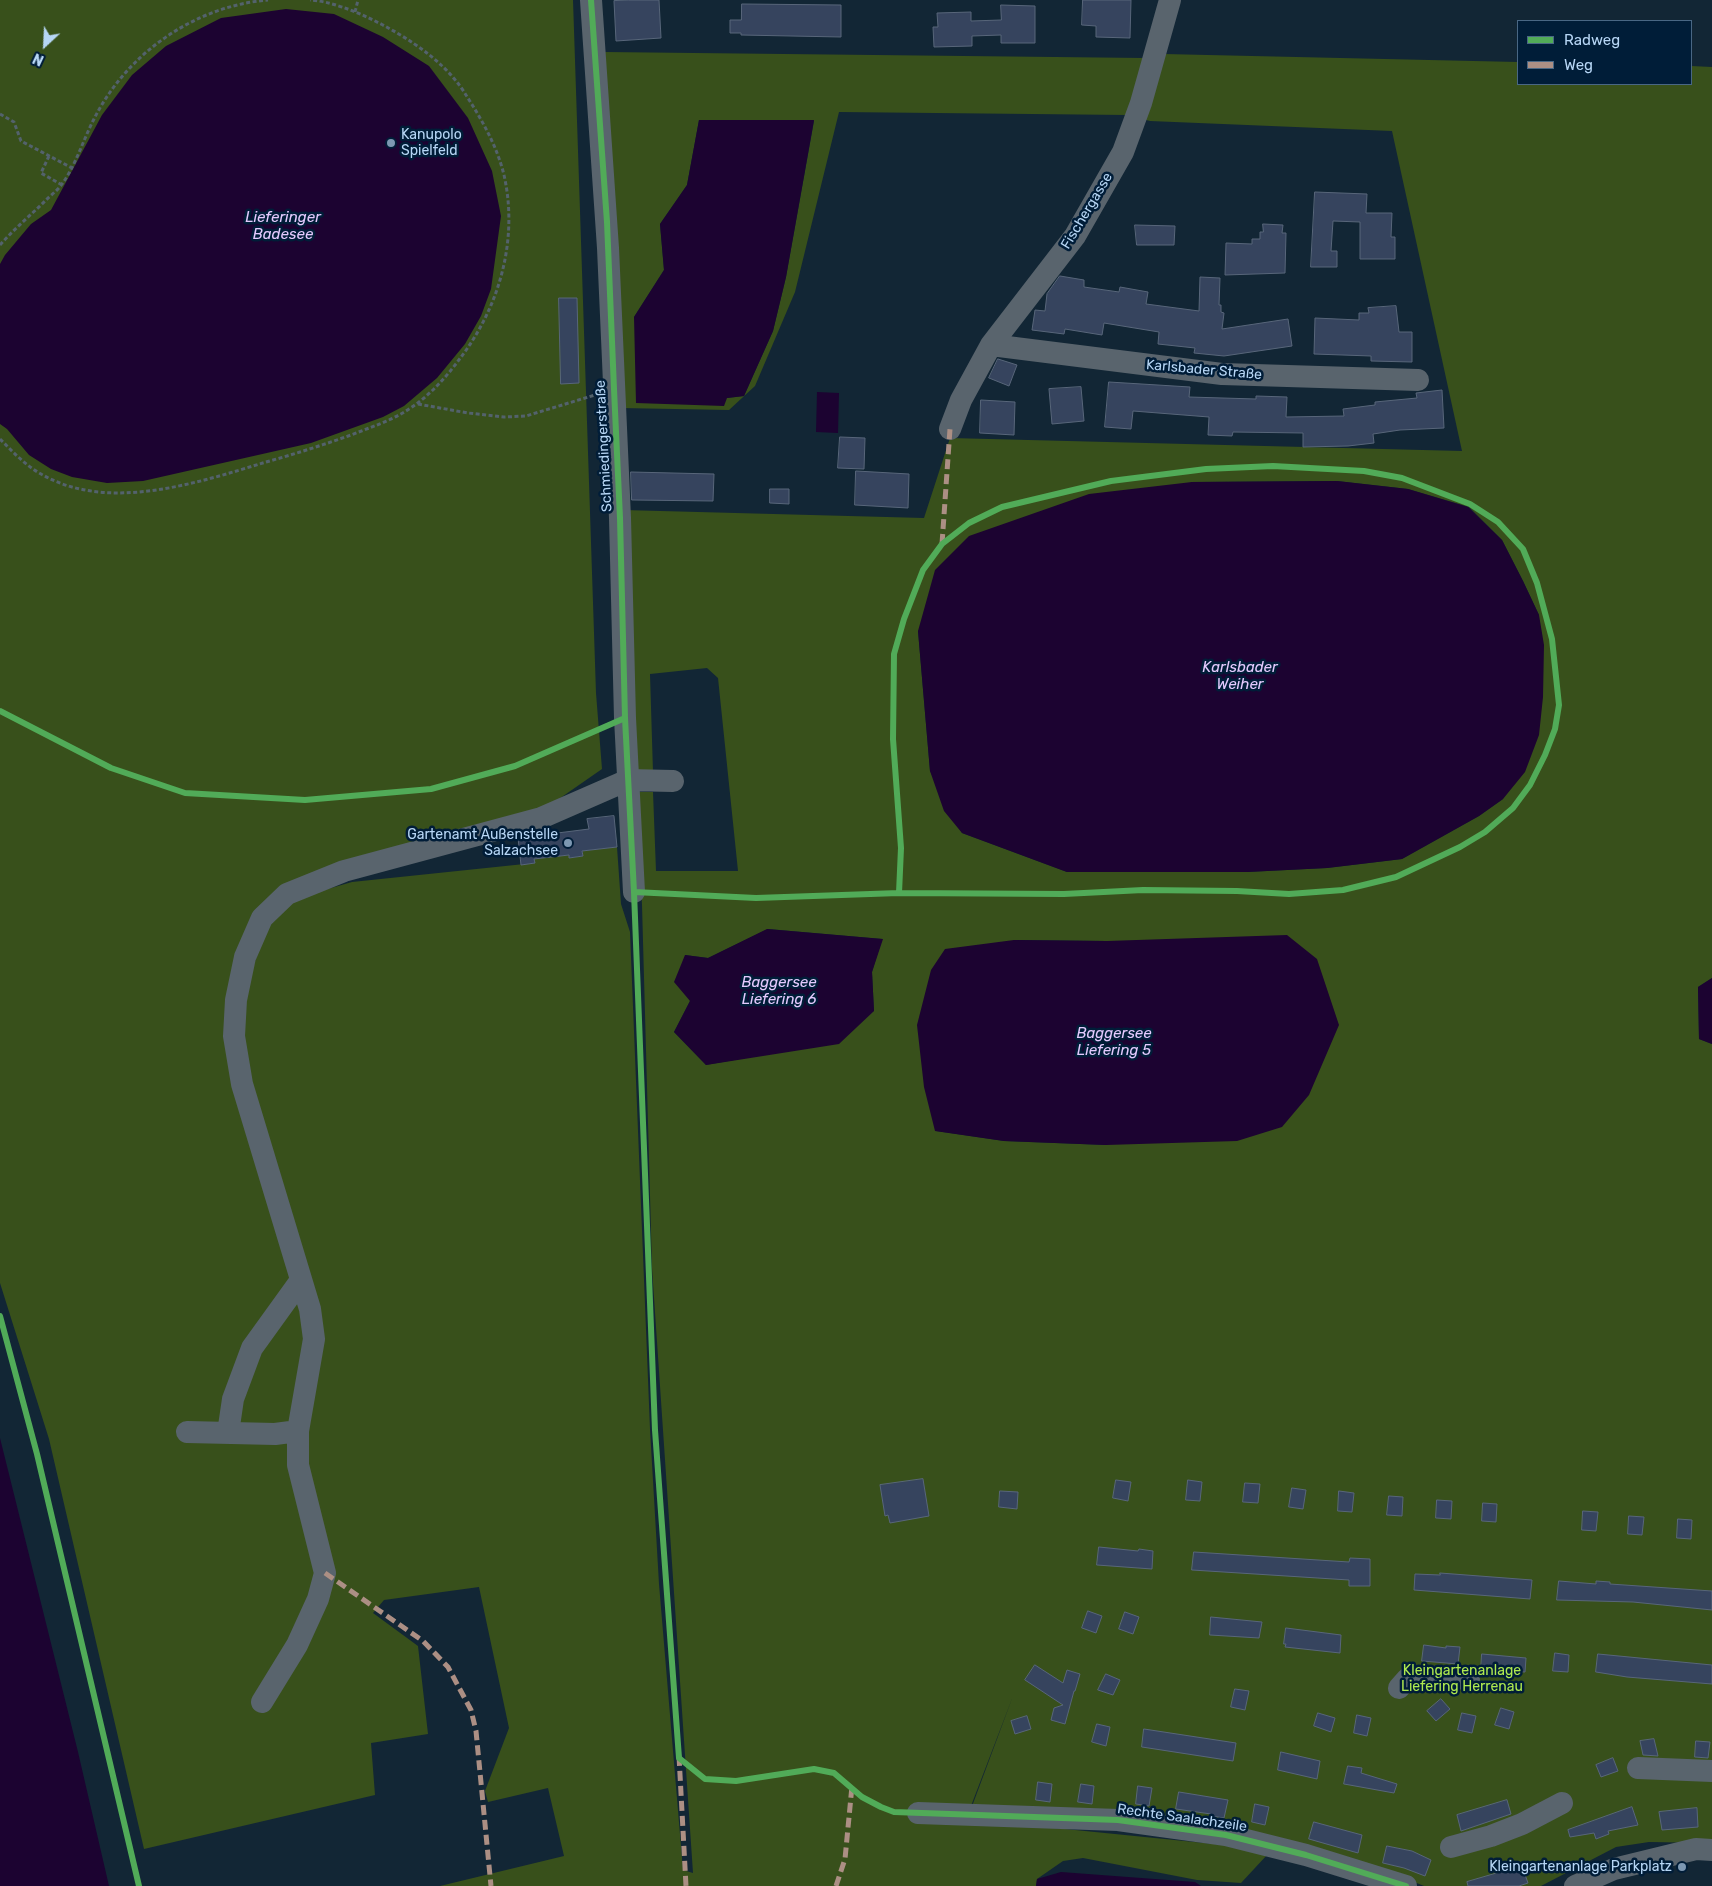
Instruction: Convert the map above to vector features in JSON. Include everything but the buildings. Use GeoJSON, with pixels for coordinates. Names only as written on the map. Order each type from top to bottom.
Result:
{"type":"FeatureCollection","features":[{"type":"Feature","properties":{"kind":"street","name":"Schmiedingerstraße"},"geometry":{"type":"LineString","coordinates":[[591,0],[607,222],[634,892]]}},
{"type":"Feature","properties":{"kind":"street","name":"Fischergasse"},"geometry":{"type":"LineString","coordinates":[[950,429],[961,400],[991,345],[1075,236],[1123,152],[1141,103],[1170,0]]}},
{"type":"Feature","properties":{"kind":"street","name":"Karlsbader Straße"},"geometry":{"type":"LineString","coordinates":[[991,345],[1222,374],[1418,380]]}},
{"type":"Feature","properties":{"kind":"street"},"geometry":{"type":"LineString","coordinates":[[262,1702],[298,1645],[318,1599],[325,1573],[298,1465],[298,1431],[314,1340],[310,1309],[242,1084],[234,1036],[236,1000],[245,957],[262,918],[287,894],[344,871],[541,818],[628,780],[673,780]]}},
{"type":"Feature","properties":{"kind":"street"},"geometry":{"type":"LineString","coordinates":[[228,1433],[233,1399],[252,1348],[301,1280]]}},
{"type":"Feature","properties":{"kind":"street"},"geometry":{"type":"LineString","coordinates":[[187,1432],[275,1434],[298,1431]]}},
{"type":"Feature","properties":{"kind":"street"},"geometry":{"type":"LineString","coordinates":[[1399,1688],[1407,1679],[1416,1676],[1469,1679]]}},
{"type":"Feature","properties":{"kind":"street"},"geometry":{"type":"LineString","coordinates":[[1638,1768],[1712,1772]]}},
{"type":"Feature","properties":{"kind":"street"},"geometry":{"type":"LineString","coordinates":[[1451,1847],[1491,1836],[1522,1824],[1562,1803]]}},
{"type":"Feature","properties":{"kind":"street","name":"Rechte Saalachzeile"},"geometry":{"type":"LineString","coordinates":[[918,1813],[1118,1820],[1226,1835],[1306,1855],[1406,1886]]}},
{"type":"Feature","properties":{"kind":"street"},"geometry":{"type":"LineString","coordinates":[[1575,1886],[1614,1869],[1696,1849],[1712,1850]]}},
{"type":"Feature","properties":{"kind":"path"},"geometry":{"type":"LineString","coordinates":[[0,245],[12,231],[62,185],[72,168],[94,118],[107,98],[139,60],[159,42],[188,23],[218,10],[249,2],[268,0]]}},
{"type":"Feature","properties":{"kind":"path"},"geometry":{"type":"LineString","coordinates":[[0,439],[21,460],[41,474],[61,484],[85,491],[109,494],[133,493],[173,487],[240,470],[313,448],[386,422],[417,404],[453,368],[487,318],[503,269],[508,240],[509,215],[503,174],[495,150],[481,120],[463,90],[442,65],[388,28],[355,12],[318,0],[310,0]]}},
{"type":"Feature","properties":{"kind":"path"},"geometry":{"type":"LineString","coordinates":[[355,12],[358,0]]}},
{"type":"Feature","properties":{"kind":"path"},"geometry":{"type":"LineString","coordinates":[[0,114],[14,122],[21,141],[72,168]]}},
{"type":"Feature","properties":{"kind":"path"},"geometry":{"type":"LineString","coordinates":[[49,156],[41,173],[62,185]]}},
{"type":"Feature","properties":{"kind":"path"},"geometry":{"type":"LineString","coordinates":[[417,404],[504,417],[526,416],[614,389]]}},
{"type":"Feature","properties":{"kind":"green space","name":"Kleingartenanlage Liefering Herrenau"},"geometry":{"type":"Polygon","coordinates":[[[0,0],[573,0],[596,693],[602,769],[543,810],[253,913],[242,1001],[268,921],[293,899],[352,882],[534,863],[534,859],[569,855],[569,858],[583,856],[583,851],[617,847],[621,904],[630,932],[650,1429],[659,1584],[683,1870],[693,1873],[652,1268],[642,905],[636,792],[653,792],[656,871],[738,871],[718,678],[707,668],[650,674],[653,772],[635,774],[623,510],[924,518],[950,438],[1462,451],[1392,131],[1150,121],[1127,115],[839,112],[795,292],[755,386],[729,410],[620,408],[605,52],[1145,58],[1164,54],[1517,62],[1517,85],[1692,85],[1692,66],[1712,67],[1712,978],[1698,987],[1699,1039],[1712,1044],[1712,1843],[1649,1842],[1616,1847],[1541,1886],[1424,1886],[1395,1874],[1239,1831],[971,1809],[1013,1696],[966,1819],[1234,1846],[1267,1855],[1241,1883],[1197,1880],[1083,1858],[1063,1861],[1037,1879],[1036,1886],[440,1886],[564,1856],[548,1788],[488,1802],[485,1791],[509,1728],[479,1587],[384,1600],[373,1613],[418,1646],[428,1734],[371,1743],[375,1795],[144,1849],[49,1439],[0,1283],[0,0]],[[699,120],[687,185],[660,224],[664,270],[634,317],[727,398],[744,396],[773,331],[786,277],[814,121],[699,120]],[[1337,481],[1192,482],[918,631],[930,771],[962,833],[1067,872],[1247,872],[1327,868],[1402,859],[1479,816],[1503,799],[1539,615],[1502,540],[1469,507],[1408,489],[1337,481]],[[768,929],[708,958],[685,955],[690,1001],[674,1032],[706,1065],[762,1055],[874,1011],[872,972],[882,939],[768,929]],[[1014,940],[936,1131],[1004,1141],[1106,1145],[1107,941],[1014,940]]]}},
{"type":"Feature","properties":{"kind":"water","name":"Lieferinger Badesee"},"geometry":{"type":"Polygon","coordinates":[[[286,9],[334,14],[383,37],[429,66],[468,118],[492,171],[501,216],[491,289],[481,316],[465,344],[437,378],[404,406],[383,417],[311,443],[143,481],[107,483],[72,477],[51,469],[29,455],[7,429],[0,424],[0,264],[5,255],[31,224],[51,210],[102,115],[132,75],[166,46],[221,18],[286,9]]]}},
{"type":"Feature","properties":{"kind":"water"},"geometry":{"type":"Polygon","coordinates":[[[699,120],[814,120],[786,277],[773,331],[744,396],[727,398],[724,406],[636,403],[634,317],[664,270],[660,224],[687,185],[699,120]]]}},
{"type":"Feature","properties":{"kind":"water"},"geometry":{"type":"Polygon","coordinates":[[[817,392],[839,393],[838,433],[816,432],[817,392]]]}},
{"type":"Feature","properties":{"kind":"water","name":"Karlsbader Weiher"},"geometry":{"type":"Polygon","coordinates":[[[1337,481],[1408,489],[1468,507],[1502,540],[1539,615],[1544,645],[1543,697],[1539,735],[1525,772],[1503,799],[1479,816],[1402,859],[1327,868],[1247,872],[1067,872],[962,833],[944,811],[930,771],[918,631],[935,570],[969,536],[1089,494],[1192,482],[1337,481]]]}},
{"type":"Feature","properties":{"kind":"water","name":"Baggersee Liefering 6"},"geometry":{"type":"Polygon","coordinates":[[[767,929],[883,939],[872,972],[874,1011],[839,1044],[706,1065],[674,1032],[690,1001],[674,982],[685,955],[708,958],[767,929]]]}},
{"type":"Feature","properties":{"kind":"water","name":"Baggersee Liefering 5"},"geometry":{"type":"Polygon","coordinates":[[[1287,935],[1317,959],[1339,1025],[1309,1095],[1282,1127],[1237,1141],[1106,1145],[1004,1141],[935,1131],[924,1087],[917,1025],[931,970],[945,949],[1014,940],[1107,941],[1287,935]]]}},
{"type":"Feature","properties":{"kind":"water"},"geometry":{"type":"Polygon","coordinates":[[[1712,978],[1712,1044],[1699,1039],[1698,987],[1712,978]]]}},
{"type":"Feature","properties":{"kind":"water"},"geometry":{"type":"Polygon","coordinates":[[[0,1438],[78,1752],[109,1886],[0,1886],[0,1438]]]}},
{"type":"Feature","properties":{"kind":"water"},"geometry":{"type":"Polygon","coordinates":[[[1061,1872],[1195,1882],[1201,1886],[1036,1886],[1037,1879],[1061,1872]]]}},
{"type":"Feature","properties":{"kind":"marked path"},"geometry":{"type":"LineString","coordinates":[[942,544],[950,429]]}},
{"type":"Feature","properties":{"kind":"marked path"},"geometry":{"type":"LineString","coordinates":[[325,1573],[423,1641],[448,1667],[471,1710],[476,1731],[491,1886]]}},
{"type":"Feature","properties":{"kind":"marked path"},"geometry":{"type":"LineString","coordinates":[[679,1756],[686,1886]]}},
{"type":"Feature","properties":{"kind":"marked path"},"geometry":{"type":"LineString","coordinates":[[836,1886],[845,1859],[852,1786]]}},
{"type":"Feature","properties":{"kind":"cycle path"},"geometry":{"type":"LineString","coordinates":[[591,0],[607,222],[620,518],[625,718],[634,892],[655,1430],[679,1758],[705,1779],[736,1781],[814,1769],[834,1773],[862,1797],[894,1812],[1118,1820],[1226,1835],[1306,1855],[1406,1886]]}},
{"type":"Feature","properties":{"kind":"cycle path"},"geometry":{"type":"LineString","coordinates":[[634,892],[756,898],[899,893],[1064,894],[1143,890],[1237,891],[1289,894],[1343,890],[1396,877],[1460,847],[1485,832],[1513,808],[1530,785],[1545,755],[1555,729],[1559,705],[1552,639],[1537,583],[1523,549],[1498,522],[1470,504],[1402,478],[1364,471],[1273,466],[1206,469],[1111,481],[1002,507],[969,523],[942,544],[923,570],[904,619],[894,654],[893,739],[901,848],[899,893]]}},
{"type":"Feature","properties":{"kind":"cycle path"},"geometry":{"type":"LineString","coordinates":[[0,711],[111,768],[185,793],[305,800],[431,789],[515,766],[625,718]]}},
{"type":"Feature","properties":{"kind":"cycle path"},"geometry":{"type":"LineString","coordinates":[[0,1316],[37,1454],[139,1886]]}},
{"type":"Feature","properties":{"kind":"place","name":"Kanupolo Spielfeld"},"geometry":{"type":"Point","coordinates":[391,143]}},
{"type":"Feature","properties":{"kind":"place","name":"Gartenamt Außenstelle Salzachsee"},"geometry":{"type":"Point","coordinates":[568,843]}},
{"type":"Feature","properties":{"kind":"place","name":"Kleingartenanlage Parkplatz"},"geometry":{"type":"Point","coordinates":[1682,1867]}}]}
